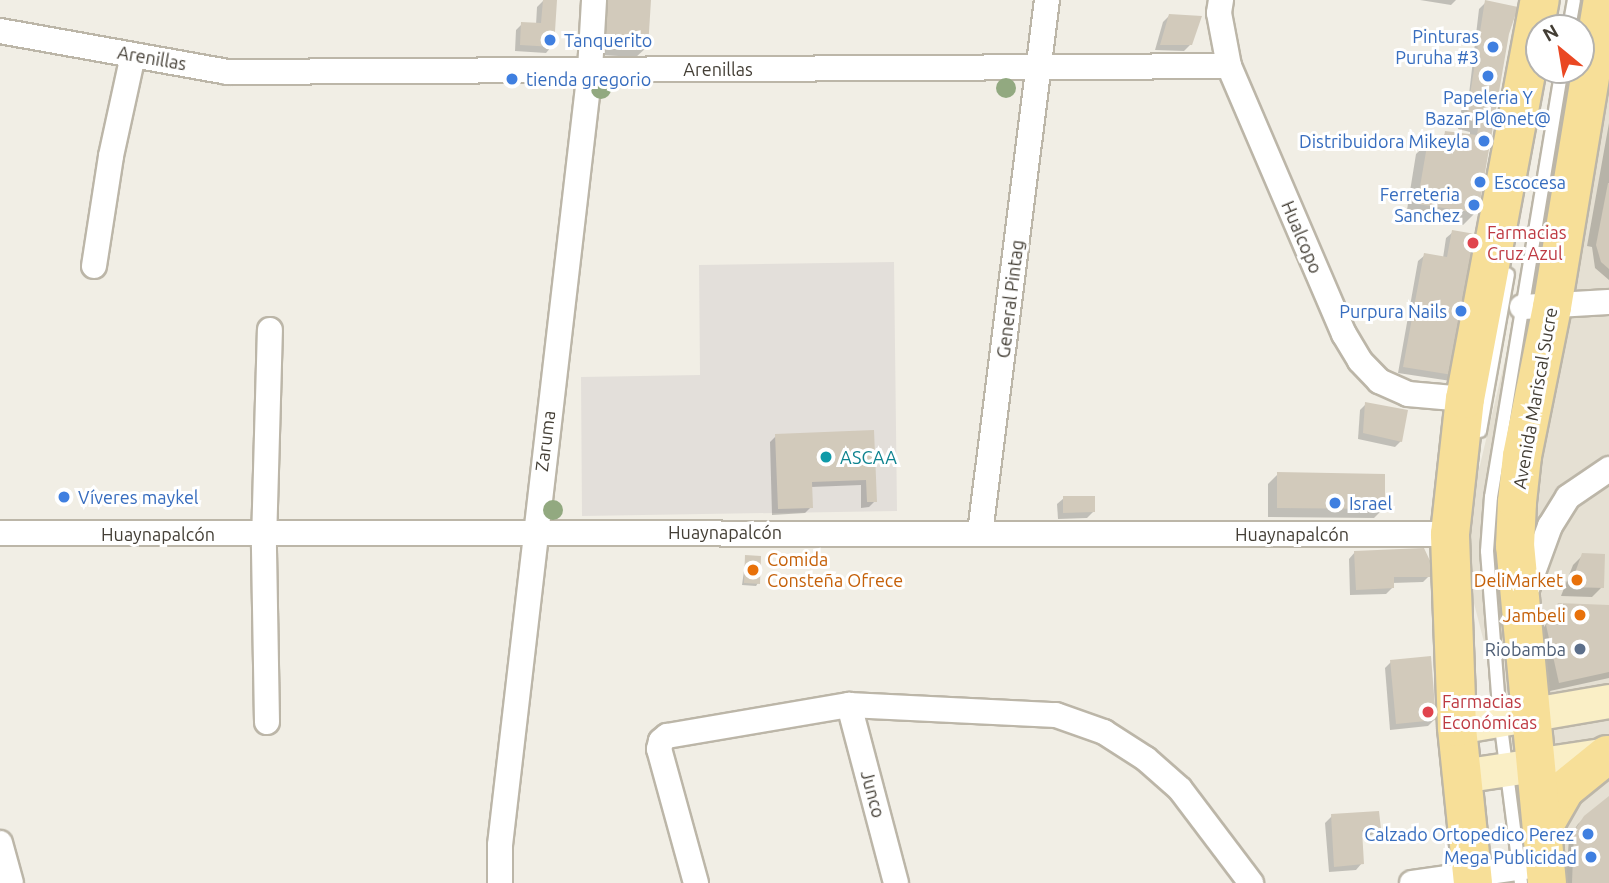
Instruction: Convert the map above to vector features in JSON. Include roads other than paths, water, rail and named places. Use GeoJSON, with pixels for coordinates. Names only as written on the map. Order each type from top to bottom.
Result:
{"type":"FeatureCollection","features":[{"type":"Feature","properties":{"kind":"main road","name":"Avenida Mariscal Sucre"},"geometry":{"type":"LineString","coordinates":[[1482,875],[1490,772],[1485,722],[1450,534],[1465,399],[1540,0]]}},
{"type":"Feature","properties":{"kind":"main road","name":"Avenida Mariscal Sucre"},"geometry":{"type":"LineString","coordinates":[[1535,865],[1490,772],[1485,722],[1519,595],[1515,546],[1537,307],[1603,0]]}},
{"type":"Feature","properties":{"kind":"main road"},"geometry":{"type":"LineString","coordinates":[[1485,722],[1609,701]]}},
{"type":"Feature","properties":{"kind":"main road"},"geometry":{"type":"LineString","coordinates":[[1490,772],[1608,754]]}},
{"type":"Feature","properties":{"kind":"main road"},"geometry":{"type":"LineString","coordinates":[[1535,865],[1565,789],[1608,754]]}},
{"type":"Feature","properties":{"kind":"street","name":"Zaruma"},"geometry":{"type":"LineString","coordinates":[[500,883],[500,845],[534,532],[590,69],[594,0]]}},
{"type":"Feature","properties":{"kind":"street","name":"General Pintag"},"geometry":{"type":"LineString","coordinates":[[980,533],[1047,0]]}},
{"type":"Feature","properties":{"kind":"street","name":"Hualcopo"},"geometry":{"type":"LineString","coordinates":[[1221,0],[1219,13],[1229,66],[1344,334],[1360,361],[1379,381],[1408,394],[1465,399]]}},
{"type":"Feature","properties":{"kind":"street","name":"Arenillas"},"geometry":{"type":"LineString","coordinates":[[0,31],[227,72],[1229,66]]}},
{"type":"Feature","properties":{"kind":"street"},"geometry":{"type":"LineString","coordinates":[[94,266],[111,156],[133,55]]}},
{"type":"Feature","properties":{"kind":"street"},"geometry":{"type":"LineString","coordinates":[[1537,307],[1609,302]]}},
{"type":"Feature","properties":{"kind":"street"},"geometry":{"type":"LineString","coordinates":[[267,723],[265,534],[270,330]]}},
{"type":"Feature","properties":{"kind":"street"},"geometry":{"type":"LineString","coordinates":[[1519,595],[1528,586],[1550,526],[1568,497],[1609,469]]}},
{"type":"Feature","properties":{"kind":"street"},"geometry":{"type":"LineString","coordinates":[[1515,546],[1550,526]]}},
{"type":"Feature","properties":{"kind":"street","name":"Huaynapalcón"},"geometry":{"type":"LineString","coordinates":[[0,533],[1450,534]]}},
{"type":"Feature","properties":{"kind":"street"},"geometry":{"type":"LineString","coordinates":[[696,883],[659,749],[661,741],[667,736],[849,705],[1056,715],[1104,732],[1146,759],[1180,789],[1251,883]]}},
{"type":"Feature","properties":{"kind":"street","name":"Junco"},"geometry":{"type":"LineString","coordinates":[[849,705],[896,883]]}},
{"type":"Feature","properties":{"kind":"street"},"geometry":{"type":"LineString","coordinates":[[0,843],[11,883]]}},
{"type":"Feature","properties":{"kind":"street"},"geometry":{"type":"LineString","coordinates":[[1412,883],[1482,875],[1535,865]]}},
{"type":"Feature","properties":{"kind":"lane"},"geometry":{"type":"LineString","coordinates":[[1485,722],[1487,551],[1491,497],[1537,307],[1561,84]]}},
{"type":"Feature","properties":{"kind":"lane"},"geometry":{"type":"LineString","coordinates":[[1477,448],[1511,260]]}},
{"type":"Feature","properties":{"kind":"place","name":"Tanquerito"},"geometry":{"type":"Point","coordinates":[550,40]}},
{"type":"Feature","properties":{"kind":"place","name":"Pinturas Puruha #3"},"geometry":{"type":"Point","coordinates":[1493,47]}},
{"type":"Feature","properties":{"kind":"place","name":"Papeleria Y Bazar Pl@net@"},"geometry":{"type":"Point","coordinates":[1488,76]}},
{"type":"Feature","properties":{"kind":"place","name":"tienda gregorio"},"geometry":{"type":"Point","coordinates":[512,79]}},
{"type":"Feature","properties":{"kind":"place","name":"Distribuidora Mikeyla"},"geometry":{"type":"Point","coordinates":[1484,141]}},
{"type":"Feature","properties":{"kind":"place","name":"Escocesa"},"geometry":{"type":"Point","coordinates":[1480,182]}},
{"type":"Feature","properties":{"kind":"place","name":"Ferreteria Sanchez"},"geometry":{"type":"Point","coordinates":[1474,205]}},
{"type":"Feature","properties":{"kind":"place","name":"Farmacias Cruz Azul"},"geometry":{"type":"Point","coordinates":[1473,243]}},
{"type":"Feature","properties":{"kind":"place","name":"Purpura Nails"},"geometry":{"type":"Point","coordinates":[1461,311]}},
{"type":"Feature","properties":{"kind":"place","name":"ASCAA"},"geometry":{"type":"Point","coordinates":[826,457]}},
{"type":"Feature","properties":{"kind":"place","name":"Víveres maykel"},"geometry":{"type":"Point","coordinates":[64,497]}},
{"type":"Feature","properties":{"kind":"place","name":"Israel"},"geometry":{"type":"Point","coordinates":[1335,503]}},
{"type":"Feature","properties":{"kind":"place","name":"Comida Consteña Ofrece"},"geometry":{"type":"Point","coordinates":[753,570]}},
{"type":"Feature","properties":{"kind":"place","name":"DeliMarket"},"geometry":{"type":"Point","coordinates":[1577,580]}},
{"type":"Feature","properties":{"kind":"place","name":"Jambeli"},"geometry":{"type":"Point","coordinates":[1580,615]}},
{"type":"Feature","properties":{"kind":"place","name":"Riobamba"},"geometry":{"type":"Point","coordinates":[1580,649]}},
{"type":"Feature","properties":{"kind":"place","name":"Farmacias Económicas"},"geometry":{"type":"Point","coordinates":[1428,712]}},
{"type":"Feature","properties":{"kind":"place","name":"Calzado Ortopedico Perez"},"geometry":{"type":"Point","coordinates":[1588,834]}},
{"type":"Feature","properties":{"kind":"place","name":"Mega Publicidad"},"geometry":{"type":"Point","coordinates":[1591,857]}}]}
